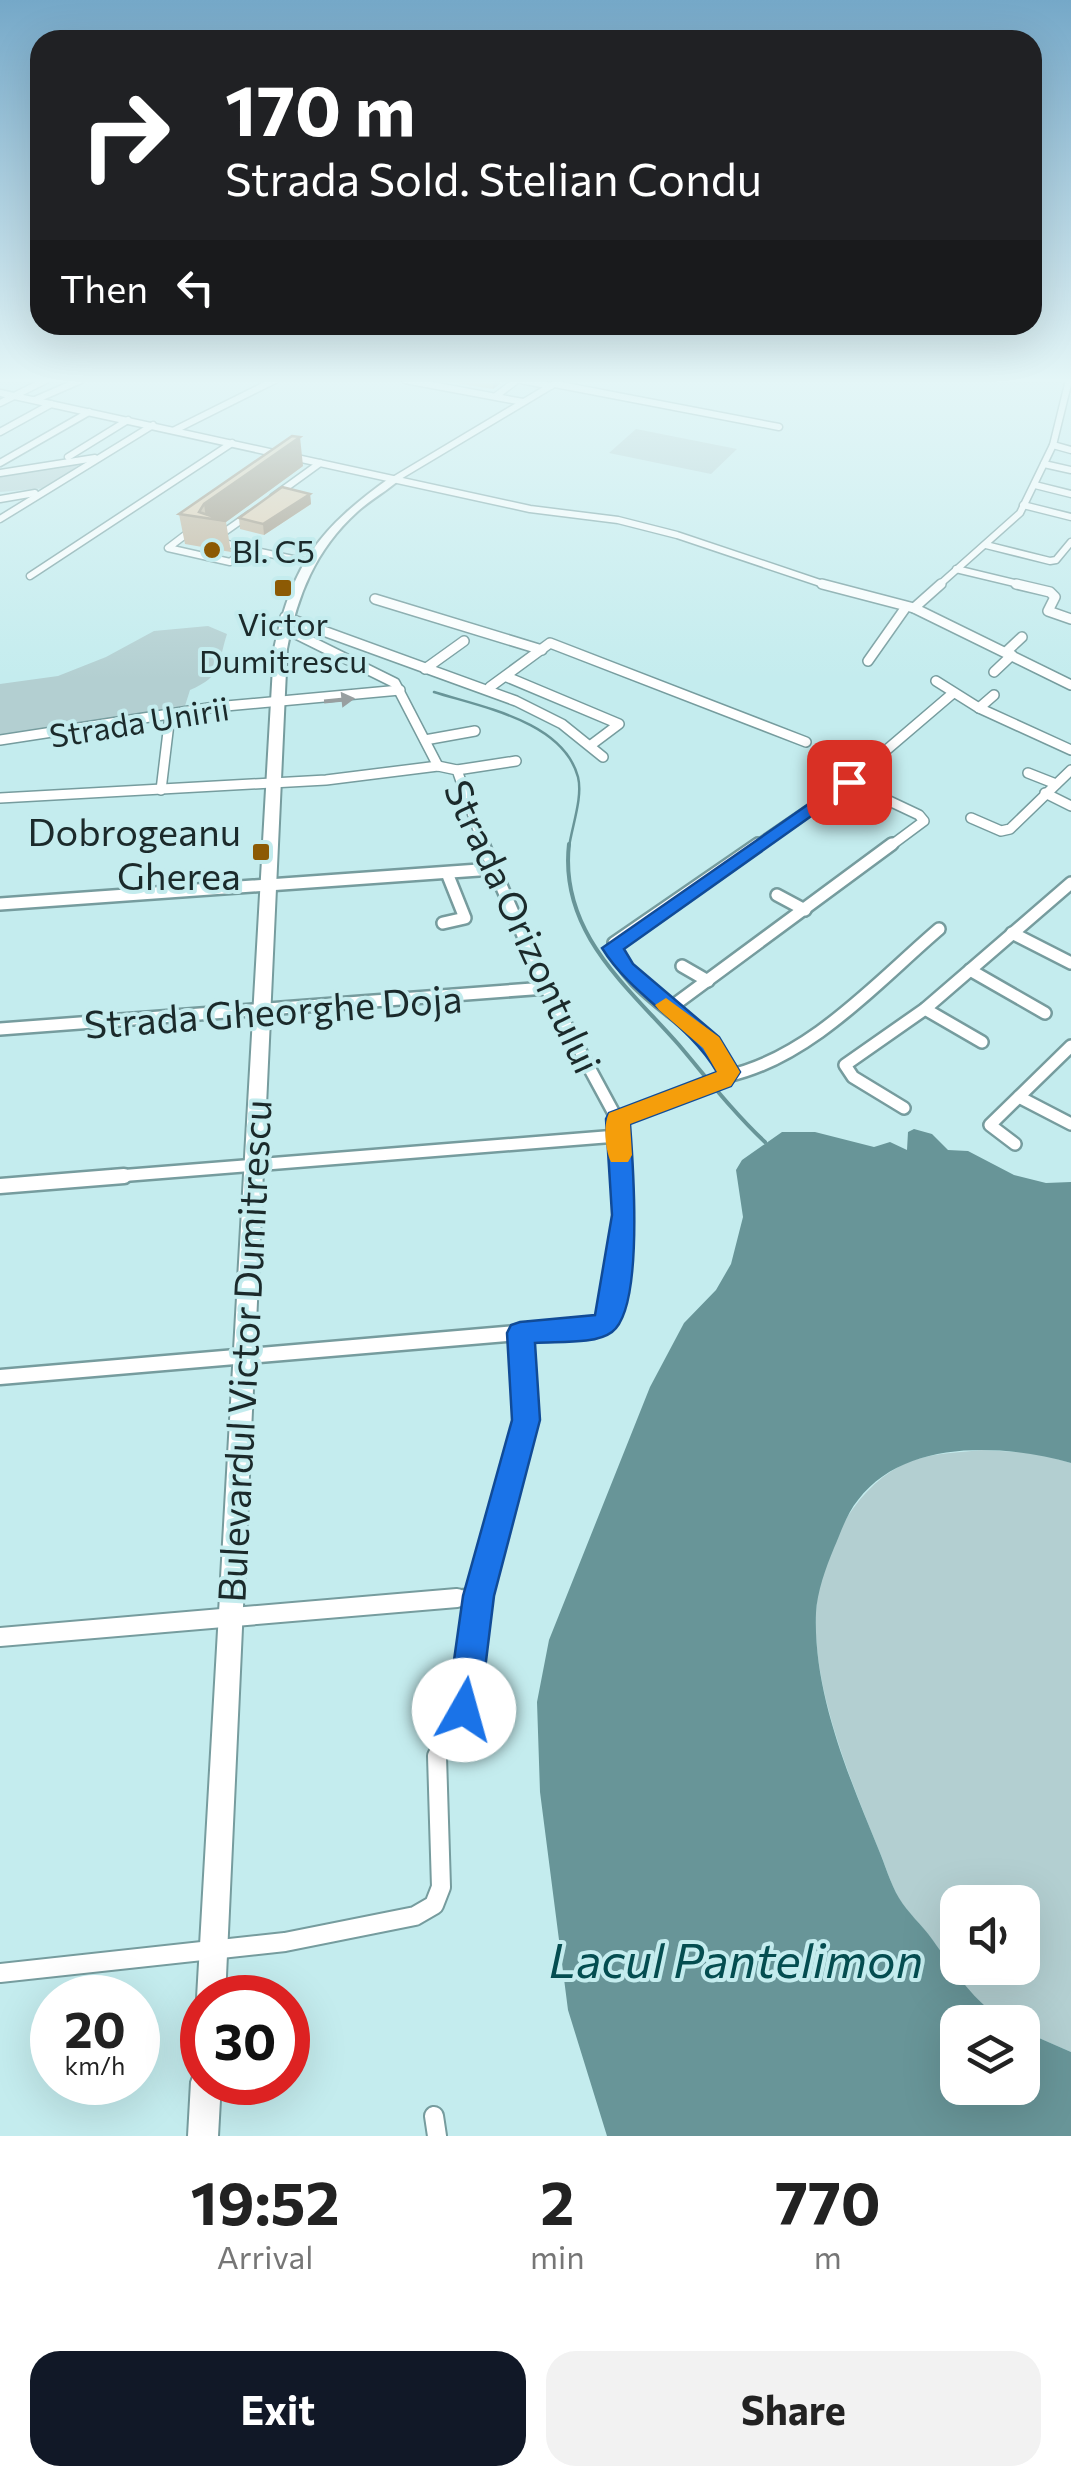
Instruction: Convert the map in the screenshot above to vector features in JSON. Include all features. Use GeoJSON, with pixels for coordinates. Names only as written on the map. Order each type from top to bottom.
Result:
{"type":"FeatureCollection","features":[{"type":"Feature","properties":{"kind":"street"},"geometry":{"type":"LineString","coordinates":[[0,519],[63,480]]}},
{"type":"Feature","properties":{"kind":"street"},"geometry":{"type":"LineString","coordinates":[[30,576],[176,480]]}},
{"type":"Feature","properties":{"kind":"street"},"geometry":{"type":"LineString","coordinates":[[268,501],[296,480]]}},
{"type":"Feature","properties":{"kind":"street"},"geometry":{"type":"LineString","coordinates":[[257,508],[213,540],[309,558],[363,501],[393,480]]}},
{"type":"Feature","properties":{"kind":"street"},"geometry":{"type":"LineString","coordinates":[[397,480],[561,514],[618,520],[677,535],[848,593],[910,607],[1069,681]]}},
{"type":"Feature","properties":{"kind":"street"},"geometry":{"type":"LineString","coordinates":[[868,661],[910,607],[1012,522],[1037,480]]}},
{"type":"Feature","properties":{"kind":"street"},"geometry":{"type":"LineString","coordinates":[[1035,485],[1071,494]]}},
{"type":"Feature","properties":{"kind":"street"},"geometry":{"type":"LineString","coordinates":[[0,497],[46,490]]}},
{"type":"Feature","properties":{"kind":"street"},"geometry":{"type":"LineString","coordinates":[[1024,505],[1071,517]]}},
{"type":"Feature","properties":{"kind":"street"},"geometry":{"type":"LineString","coordinates":[[199,524],[168,548],[228,562],[247,549]]}},
{"type":"Feature","properties":{"kind":"street"},"geometry":{"type":"LineString","coordinates":[[986,544],[1050,561],[1056,560],[1071,542]]}},
{"type":"Feature","properties":{"kind":"street","name":"Bulevardul Victor Dumitrescu"},"geometry":{"type":"LineString","coordinates":[[211,1975],[272,784],[285,622],[309,558]]}},
{"type":"Feature","properties":{"kind":"street"},"geometry":{"type":"LineString","coordinates":[[956,570],[1050,592],[1054,597],[1048,611],[1071,619]]}},
{"type":"Feature","properties":{"kind":"street"},"geometry":{"type":"LineString","coordinates":[[375,600],[542,650]]}},
{"type":"Feature","properties":{"kind":"street"},"geometry":{"type":"LineString","coordinates":[[285,622],[490,688],[562,722],[603,757]]}},
{"type":"Feature","properties":{"kind":"street"},"geometry":{"type":"LineString","coordinates":[[285,622],[398,686],[464,640]]}},
{"type":"Feature","properties":{"kind":"street"},"geometry":{"type":"LineString","coordinates":[[994,672],[1022,637]]}},
{"type":"Feature","properties":{"kind":"street"},"geometry":{"type":"LineString","coordinates":[[490,688],[550,642],[806,742]]}},
{"type":"Feature","properties":{"kind":"street"},"geometry":{"type":"LineString","coordinates":[[507,678],[619,724],[591,745]]}},
{"type":"Feature","properties":{"kind":"street"},"geometry":{"type":"LineString","coordinates":[[936,682],[978,708],[1071,750]]}},
{"type":"Feature","properties":{"kind":"street","name":"Strada Unirii"},"geometry":{"type":"LineString","coordinates":[[0,740],[73,733],[224,706],[334,701],[398,686]]}},
{"type":"Feature","properties":{"kind":"street","name":"Strada Orizontului"},"geometry":{"type":"LineString","coordinates":[[398,686],[426,740],[447,768],[546,988],[618,1119],[616,1136],[625,1215],[613,1302],[606,1322],[600,1326],[520,1333]]}},
{"type":"Feature","properties":{"kind":"street"},"geometry":{"type":"LineString","coordinates":[[725,1078],[728,1067],[720,1053],[626,969],[613,952],[614,944],[849,782],[952,694]]}},
{"type":"Feature","properties":{"kind":"street"},"geometry":{"type":"LineString","coordinates":[[978,708],[994,695]]}},
{"type":"Feature","properties":{"kind":"street"},"geometry":{"type":"LineString","coordinates":[[161,790],[170,715]]}},
{"type":"Feature","properties":{"kind":"street"},"geometry":{"type":"LineString","coordinates":[[426,740],[475,731]]}},
{"type":"Feature","properties":{"kind":"street"},"geometry":{"type":"LineString","coordinates":[[0,798],[272,784],[516,761]]}},
{"type":"Feature","properties":{"kind":"street"},"geometry":{"type":"LineString","coordinates":[[971,818],[1006,831],[1070,770]]}},
{"type":"Feature","properties":{"kind":"street"},"geometry":{"type":"LineString","coordinates":[[1028,773],[1056,784]]}},
{"type":"Feature","properties":{"kind":"street"},"geometry":{"type":"LineString","coordinates":[[670,1008],[924,820],[849,782]]}},
{"type":"Feature","properties":{"kind":"street"},"geometry":{"type":"LineString","coordinates":[[1046,793],[1071,806]]}},
{"type":"Feature","properties":{"kind":"street"},"geometry":{"type":"LineString","coordinates":[[0,904],[493,869]]}},
{"type":"Feature","properties":{"kind":"street"},"geometry":{"type":"LineString","coordinates":[[444,923],[466,918],[447,873]]}},
{"type":"Feature","properties":{"kind":"street"},"geometry":{"type":"LineString","coordinates":[[904,1108],[853,1076],[845,1065],[925,1009],[1071,884]]}},
{"type":"Feature","properties":{"kind":"street"},"geometry":{"type":"LineString","coordinates":[[776,895],[805,910]]}},
{"type":"Feature","properties":{"kind":"street"},"geometry":{"type":"LineString","coordinates":[[618,1119],[782,1058],[939,929]]}},
{"type":"Feature","properties":{"kind":"street"},"geometry":{"type":"LineString","coordinates":[[1012,933],[1071,963]]}},
{"type":"Feature","properties":{"kind":"street"},"geometry":{"type":"LineString","coordinates":[[682,966],[708,981]]}},
{"type":"Feature","properties":{"kind":"street"},"geometry":{"type":"LineString","coordinates":[[970,970],[1045,1013]]}},
{"type":"Feature","properties":{"kind":"street","name":"Strada Gheorghe Doja"},"geometry":{"type":"LineString","coordinates":[[0,1029],[546,988]]}},
{"type":"Feature","properties":{"kind":"street"},"geometry":{"type":"LineString","coordinates":[[925,1009],[982,1042]]}},
{"type":"Feature","properties":{"kind":"street"},"geometry":{"type":"LineString","coordinates":[[1016,1144],[990,1125],[1069,1051]]}},
{"type":"Feature","properties":{"kind":"street"},"geometry":{"type":"LineString","coordinates":[[1019,1098],[1071,1124]]}},
{"type":"Feature","properties":{"kind":"street"},"geometry":{"type":"LineString","coordinates":[[0,1186],[616,1136]]}},
{"type":"Feature","properties":{"kind":"street"},"geometry":{"type":"LineString","coordinates":[[0,1377],[520,1333],[526,1420],[479,1596],[464,1710],[438,1756],[435,1791],[440,1887],[434,1905],[415,1916],[285,1942],[0,1973]]}},
{"type":"Feature","properties":{"kind":"street"},"geometry":{"type":"LineString","coordinates":[[0,1637],[479,1596]]}},
{"type":"Feature","properties":{"kind":"street"},"geometry":{"type":"LineString","coordinates":[[204,2136],[205,2105]]}},
{"type":"Feature","properties":{"kind":"shaded area"},"geometry":{"type":"Polygon","coordinates":[[[0,480],[58,480],[46,488],[0,492],[0,480]]]}},
{"type":"Feature","properties":{"kind":"shaded area"},"geometry":{"type":"Polygon","coordinates":[[[208,626],[227,634],[220,662],[208,680],[190,690],[184,709],[0,737],[0,684],[58,676],[106,657],[154,631],[208,626]]]}},
{"type":"Feature","properties":{"kind":"shaded area"},"geometry":{"type":"Polygon","coordinates":[[[982,1450],[1037,1453],[1071,1463],[1071,2052],[1040,2038],[1040,2005],[981,2005],[963,1985],[1040,1985],[1040,1885],[940,1885],[940,1951],[892,1885],[826,1702],[816,1642],[816,1613],[831,1549],[852,1509],[866,1492],[900,1466],[929,1456],[982,1450]]]}},
{"type":"Feature","properties":{"kind":"water","name":"Lacul Pantelimon"},"geometry":{"type":"Polygon","coordinates":[[[914,1129],[932,1134],[948,1150],[968,1151],[1014,1175],[1046,1183],[1071,1182],[1071,1463],[1016,1452],[957,1451],[902,1465],[878,1480],[851,1511],[822,1580],[816,1613],[820,1673],[845,1764],[896,1892],[940,1951],[940,1985],[965,1985],[984,2005],[940,2005],[940,2105],[1040,2105],[1040,2038],[1071,2052],[1071,2136],[607,2136],[568,2010],[540,1792],[537,1702],[549,1640],[650,1387],[684,1323],[716,1290],[731,1264],[743,1217],[736,1170],[742,1160],[782,1132],[815,1132],[874,1147],[890,1142],[907,1150],[908,1132],[914,1129]]]}},
{"type":"Feature","properties":{"kind":"building"},"geometry":{"type":"Polygon","coordinates":[[[229,480],[239,480],[204,504],[199,512],[226,521],[179,514],[229,480]]]}},
{"type":"Feature","properties":{"kind":"building"},"geometry":{"type":"Polygon","coordinates":[[[282,487],[310,494],[263,524],[239,518],[282,487]]]}},
{"type":"Feature","properties":{"kind":"waterway"},"geometry":{"type":"LineString","coordinates":[[434,692],[518,719],[556,742],[569,758],[579,785],[569,847]]}},
{"type":"Feature","properties":{"kind":"waterway"},"geometry":{"type":"LineString","coordinates":[[569,847],[575,904],[600,955],[765,1142]]}},
{"type":"Feature","properties":{"kind":"slow traffic"},"geometry":{"type":"LineString","coordinates":[[620,1155],[618,1119],[723,1080],[729,1072],[712,1043],[666,1005]]}},
{"type":"Feature","properties":{"kind":"place","name":"Bl. C5"},"geometry":{"type":"Point","coordinates":[212,550]}},
{"type":"Feature","properties":{"kind":"place","name":"Victor Dumitrescu"},"geometry":{"type":"Point","coordinates":[283,588]}},
{"type":"Feature","properties":{"kind":"place","name":"Dobrogeanu Gherea"},"geometry":{"type":"Point","coordinates":[261,852]}},
{"type":"Feature","properties":{"kind":"route"},"geometry":{"type":"LineString","coordinates":[[464,1710],[474,1616],[526,1420],[520,1333],[600,1326],[606,1322],[624,1232],[618,1119],[723,1080],[729,1072],[712,1043],[626,969],[612,948],[849,782]]}}]}
